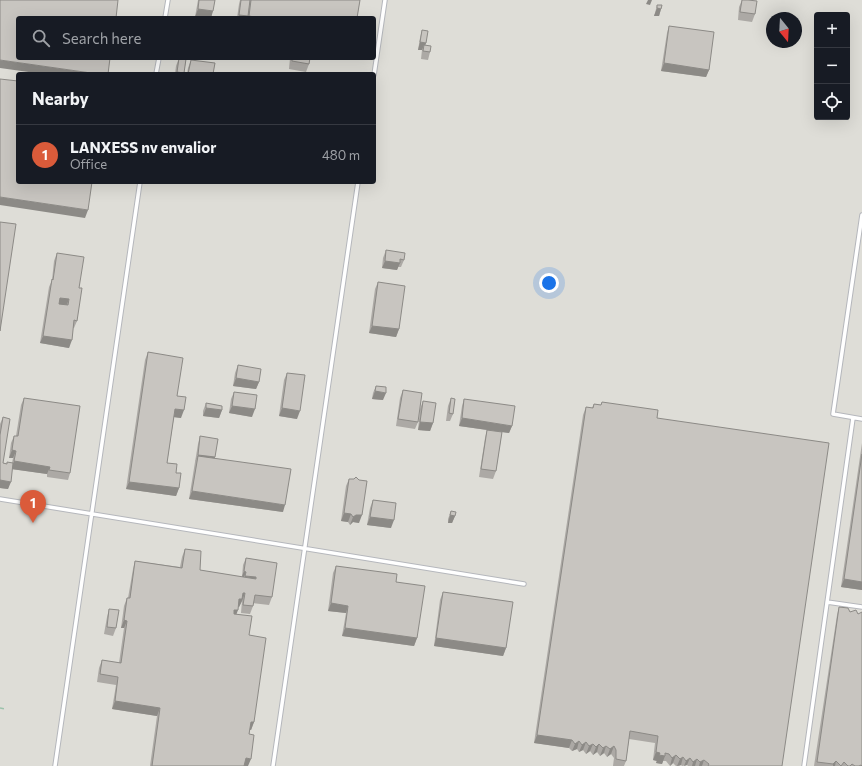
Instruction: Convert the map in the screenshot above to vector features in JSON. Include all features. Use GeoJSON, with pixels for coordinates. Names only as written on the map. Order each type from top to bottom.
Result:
{"type":"FeatureCollection","features":[{"type":"Feature","properties":{"kind":"lane"},"geometry":{"type":"LineString","coordinates":[[165,16],[168,0]]}},
{"type":"Feature","properties":{"kind":"lane"},"geometry":{"type":"LineString","coordinates":[[374,72],[385,0]]}},
{"type":"Feature","properties":{"kind":"lane"},"geometry":{"type":"LineString","coordinates":[[156,72],[159,60]]}},
{"type":"Feature","properties":{"kind":"lane"},"geometry":{"type":"LineString","coordinates":[[55,766],[140,184]]}},
{"type":"Feature","properties":{"kind":"lane"},"geometry":{"type":"LineString","coordinates":[[273,766],[358,184]]}},
{"type":"Feature","properties":{"kind":"lane"},"geometry":{"type":"LineString","coordinates":[[862,215],[833,414],[862,419]]}},
{"type":"Feature","properties":{"kind":"lane"},"geometry":{"type":"LineString","coordinates":[[804,766],[853,418]]}},
{"type":"Feature","properties":{"kind":"lane"},"geometry":{"type":"LineString","coordinates":[[0,499],[524,584]]}},
{"type":"Feature","properties":{"kind":"lane"},"geometry":{"type":"LineString","coordinates":[[827,602],[862,607]]}},
{"type":"Feature","properties":{"kind":"path"},"geometry":{"type":"LineString","coordinates":[[0,708],[5,709]]}},
{"type":"Feature","properties":{"kind":"shaded area"},"geometry":{"type":"Polygon","coordinates":[[[0,0],[862,0],[862,766],[0,766],[0,0]]]}},
{"type":"Feature","properties":{"kind":"building"},"geometry":{"type":"Polygon","coordinates":[[[0,0],[118,0],[116,16],[16,16],[16,60],[110,60],[108,72],[84,72],[0,60],[0,0]]]}},
{"type":"Feature","properties":{"kind":"building"},"geometry":{"type":"Polygon","coordinates":[[[199,0],[215,0],[213,11],[198,9],[199,0]]]}},
{"type":"Feature","properties":{"kind":"building"},"geometry":{"type":"Polygon","coordinates":[[[241,0],[250,0],[248,16],[239,15],[241,0]]]}},
{"type":"Feature","properties":{"kind":"building"},"geometry":{"type":"Polygon","coordinates":[[[251,0],[360,0],[357,16],[249,16],[251,0]]]}},
{"type":"Feature","properties":{"kind":"building"},"geometry":{"type":"Polygon","coordinates":[[[742,0],[757,1],[755,14],[740,12],[742,0]]]}},
{"type":"Feature","properties":{"kind":"building"},"geometry":{"type":"Polygon","coordinates":[[[657,5],[662,5],[661,9],[657,8],[657,5]]]}},
{"type":"Feature","properties":{"kind":"building"},"geometry":{"type":"Polygon","coordinates":[[[669,26],[714,32],[709,70],[664,63],[669,26]]]}},
{"type":"Feature","properties":{"kind":"building"},"geometry":{"type":"Polygon","coordinates":[[[422,30],[428,31],[426,43],[420,42],[422,30]]]}},
{"type":"Feature","properties":{"kind":"building"},"geometry":{"type":"Polygon","coordinates":[[[424,45],[431,46],[430,52],[423,51],[424,45]]]}},
{"type":"Feature","properties":{"kind":"building"},"geometry":{"type":"Polygon","coordinates":[[[179,60],[186,60],[184,72],[177,72],[179,60]]]}},
{"type":"Feature","properties":{"kind":"building"},"geometry":{"type":"Polygon","coordinates":[[[191,60],[215,63],[213,72],[188,72],[191,60]]]}},
{"type":"Feature","properties":{"kind":"building"},"geometry":{"type":"Polygon","coordinates":[[[292,60],[310,60],[309,64],[292,60]]]}},
{"type":"Feature","properties":{"kind":"building"},"geometry":{"type":"Polygon","coordinates":[[[0,79],[16,81],[16,184],[92,184],[88,210],[0,197],[0,79]]]}},
{"type":"Feature","properties":{"kind":"building"},"geometry":{"type":"Polygon","coordinates":[[[0,222],[16,224],[0,331],[0,222]]]}},
{"type":"Feature","properties":{"kind":"building"},"geometry":{"type":"Polygon","coordinates":[[[386,250],[405,253],[404,260],[400,259],[400,263],[385,261],[386,250]]]}},
{"type":"Feature","properties":{"kind":"building"},"geometry":{"type":"Polygon","coordinates":[[[57,253],[84,257],[79,288],[82,288],[77,321],[74,320],[72,340],[43,336],[52,279],[53,280],[57,253]],[[60,298],[59,304],[68,305],[69,299],[60,298]]]}},
{"type":"Feature","properties":{"kind":"building"},"geometry":{"type":"Polygon","coordinates":[[[378,282],[405,286],[399,329],[372,326],[378,282]]]}},
{"type":"Feature","properties":{"kind":"building"},"geometry":{"type":"Polygon","coordinates":[[[148,352],[183,358],[177,396],[186,397],[184,410],[175,409],[167,463],[177,464],[176,473],[181,473],[179,488],[129,482],[148,352]]]}},
{"type":"Feature","properties":{"kind":"building"},"geometry":{"type":"Polygon","coordinates":[[[238,365],[261,369],[259,382],[236,378],[238,365]]]}},
{"type":"Feature","properties":{"kind":"building"},"geometry":{"type":"Polygon","coordinates":[[[287,373],[305,375],[300,411],[282,408],[287,373]]]}},
{"type":"Feature","properties":{"kind":"building"},"geometry":{"type":"Polygon","coordinates":[[[376,386],[386,387],[386,393],[375,391],[376,386]]]}},
{"type":"Feature","properties":{"kind":"building"},"geometry":{"type":"Polygon","coordinates":[[[403,390],[422,393],[418,422],[398,419],[403,390]]]}},
{"type":"Feature","properties":{"kind":"building"},"geometry":{"type":"Polygon","coordinates":[[[234,392],[257,395],[255,409],[232,406],[234,392]]]}},
{"type":"Feature","properties":{"kind":"building"},"geometry":{"type":"Polygon","coordinates":[[[24,398],[80,406],[70,473],[49,470],[50,467],[14,461],[16,451],[12,450],[14,436],[18,436],[24,398]]]}},
{"type":"Feature","properties":{"kind":"building"},"geometry":{"type":"Polygon","coordinates":[[[451,398],[455,399],[453,414],[449,413],[451,398]]]}},
{"type":"Feature","properties":{"kind":"building"},"geometry":{"type":"Polygon","coordinates":[[[464,399],[515,406],[512,426],[462,418],[464,399]]]}},
{"type":"Feature","properties":{"kind":"building"},"geometry":{"type":"Polygon","coordinates":[[[423,401],[436,403],[433,423],[420,422],[423,401]]]}},
{"type":"Feature","properties":{"kind":"building"},"geometry":{"type":"Polygon","coordinates":[[[602,402],[658,410],[657,418],[829,443],[782,766],[708,766],[709,764],[704,760],[700,762],[697,759],[693,762],[690,758],[686,761],[683,757],[680,759],[676,755],[672,758],[669,754],[665,753],[665,756],[659,755],[660,753],[656,752],[658,736],[630,731],[626,761],[616,759],[616,750],[614,746],[610,749],[606,746],[603,748],[599,744],[596,747],[593,744],[589,746],[586,742],[582,745],[579,741],[575,744],[572,740],[537,735],[586,407],[593,408],[594,404],[601,405],[602,402]]]}},
{"type":"Feature","properties":{"kind":"building"},"geometry":{"type":"Polygon","coordinates":[[[206,403],[222,406],[222,410],[206,408],[206,403]]]}},
{"type":"Feature","properties":{"kind":"building"},"geometry":{"type":"Polygon","coordinates":[[[3,417],[10,419],[3,463],[13,463],[11,482],[0,480],[0,435],[3,417]]]}},
{"type":"Feature","properties":{"kind":"building"},"geometry":{"type":"Polygon","coordinates":[[[487,430],[502,432],[496,471],[481,469],[487,430]]]}},
{"type":"Feature","properties":{"kind":"building"},"geometry":{"type":"Polygon","coordinates":[[[200,436],[218,439],[215,457],[198,455],[200,436]]]}},
{"type":"Feature","properties":{"kind":"building"},"geometry":{"type":"Polygon","coordinates":[[[862,454],[862,582],[844,579],[862,454]]]}},
{"type":"Feature","properties":{"kind":"building"},"geometry":{"type":"Polygon","coordinates":[[[198,456],[291,469],[285,505],[192,491],[198,456]]]}},
{"type":"Feature","properties":{"kind":"building"},"geometry":{"type":"Polygon","coordinates":[[[356,477],[359,480],[367,481],[362,515],[356,515],[353,517],[351,514],[344,513],[349,479],[354,479],[356,477]]]}},
{"type":"Feature","properties":{"kind":"building"},"geometry":{"type":"Polygon","coordinates":[[[373,500],[396,503],[394,520],[370,517],[373,500]]]}},
{"type":"Feature","properties":{"kind":"building"},"geometry":{"type":"Polygon","coordinates":[[[451,511],[456,512],[455,516],[450,515],[451,511]]]}},
{"type":"Feature","properties":{"kind":"building"},"geometry":{"type":"Polygon","coordinates":[[[185,549],[201,551],[200,570],[256,579],[256,577],[245,576],[246,572],[244,571],[246,558],[277,563],[272,597],[255,595],[253,606],[243,605],[245,593],[243,593],[242,599],[239,599],[238,610],[234,610],[234,614],[252,616],[249,635],[266,638],[254,722],[251,722],[249,734],[254,735],[251,759],[246,758],[244,766],[152,766],[160,708],[115,701],[118,677],[100,674],[102,660],[121,663],[127,621],[124,620],[127,598],[130,598],[135,561],[182,568],[185,549]]]}},
{"type":"Feature","properties":{"kind":"building"},"geometry":{"type":"Polygon","coordinates":[[[336,566],[397,574],[396,582],[425,586],[417,638],[345,628],[348,606],[331,603],[336,566]]]}},
{"type":"Feature","properties":{"kind":"building"},"geometry":{"type":"Polygon","coordinates":[[[443,592],[513,602],[506,648],[436,638],[443,592]]]}},
{"type":"Feature","properties":{"kind":"building"},"geometry":{"type":"Polygon","coordinates":[[[839,607],[848,608],[850,612],[856,610],[858,614],[862,612],[862,766],[855,766],[852,764],[848,766],[844,762],[841,766],[836,761],[833,764],[817,762],[839,607]]]}},
{"type":"Feature","properties":{"kind":"building"},"geometry":{"type":"Polygon","coordinates":[[[109,609],[119,610],[116,628],[107,627],[109,609]]]}},
{"type":"Feature","properties":{"kind":"place","name":"LANXESS nv envalior"},"geometry":{"type":"Point","coordinates":[33,523]}}]}
